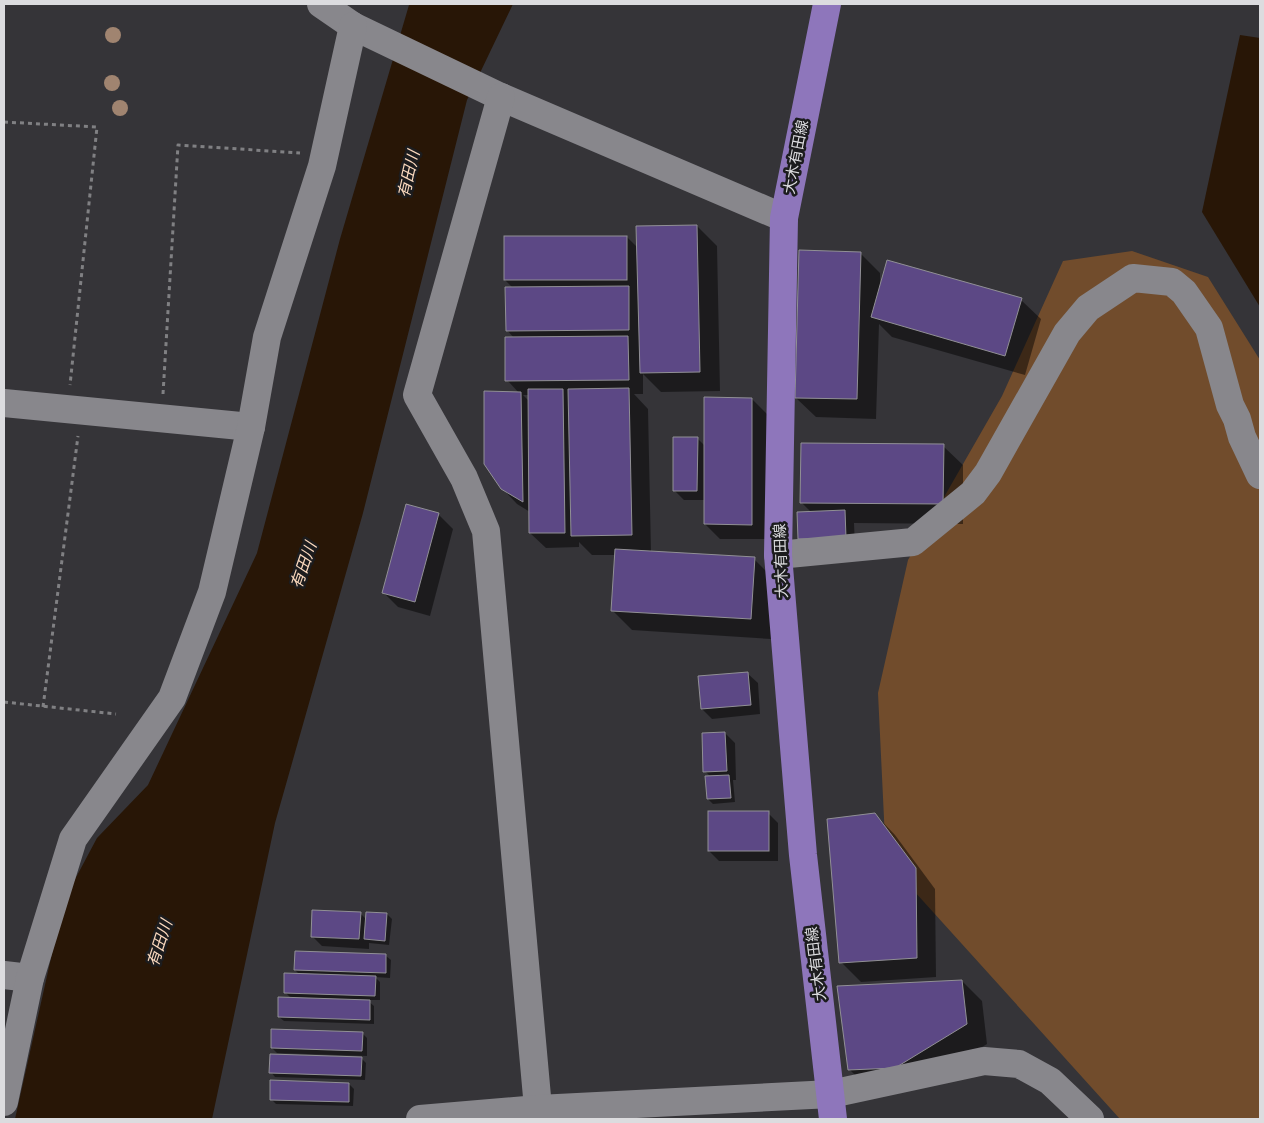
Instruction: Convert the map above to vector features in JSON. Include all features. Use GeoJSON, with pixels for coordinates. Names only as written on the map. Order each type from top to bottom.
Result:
{"type":"FeatureCollection","features":[{"type":"Feature","properties":{"kind":"main road","name":"大木有田線"},"geometry":{"type":"LineString","coordinates":[[827,4],[784,218],[778,555],[803,855],[832,1107]]}},
{"type":"Feature","properties":{"kind":"street"},"geometry":{"type":"LineString","coordinates":[[321,4],[359,29],[501,97],[784,218]]}},
{"type":"Feature","properties":{"kind":"street"},"geometry":{"type":"LineString","coordinates":[[4,1102],[17,976],[73,839],[172,698],[212,592],[251,427],[267,337],[322,166],[359,29]]}},
{"type":"Feature","properties":{"kind":"street"},"geometry":{"type":"LineString","coordinates":[[501,97],[417,395],[464,478],[486,531],[538,1114]]}},
{"type":"Feature","properties":{"kind":"street"},"geometry":{"type":"LineString","coordinates":[[778,555],[912,542],[973,493],[988,472],[1067,332],[1088,308],[1132,278],[1172,282],[1184,292],[1209,328],[1230,405],[1237,419],[1242,437],[1260,475]]}},
{"type":"Feature","properties":{"kind":"street"},"geometry":{"type":"LineString","coordinates":[[4,403],[251,427]]}},
{"type":"Feature","properties":{"kind":"street"},"geometry":{"type":"LineString","coordinates":[[420,1119],[538,1114],[832,1107],[984,1061],[1019,1064],[1050,1081],[1090,1119]]}},
{"type":"Feature","properties":{"kind":"path"},"geometry":{"type":"LineString","coordinates":[[4,122],[96,127],[70,389]]}},
{"type":"Feature","properties":{"kind":"path"},"geometry":{"type":"LineString","coordinates":[[162,400],[178,145],[309,154]]}},
{"type":"Feature","properties":{"kind":"path"},"geometry":{"type":"LineString","coordinates":[[43,707],[79,431]]}},
{"type":"Feature","properties":{"kind":"path"},"geometry":{"type":"LineString","coordinates":[[4,702],[116,714]]}},
{"type":"Feature","properties":{"kind":"shaded area"},"geometry":{"type":"Polygon","coordinates":[[[1132,251],[1208,277],[1260,360],[1260,1119],[1120,1119],[886,860],[878,693],[908,560],[1002,396],[1063,261],[1132,251]]]}},
{"type":"Feature","properties":{"kind":"water","name":"有田川"},"geometry":{"type":"Polygon","coordinates":[[[513,4],[467,100],[363,513],[275,823],[212,1119],[15,1119],[64,900],[97,838],[148,785],[257,553],[340,239],[409,5],[513,4]]]}},
{"type":"Feature","properties":{"kind":"water"},"geometry":{"type":"Polygon","coordinates":[[[1240,35],[1260,38],[1260,307],[1202,212],[1240,35]]]}},
{"type":"Feature","properties":{"kind":"building"},"geometry":{"type":"Polygon","coordinates":[[[697,225],[700,372],[640,373],[636,226],[697,225]]]}},
{"type":"Feature","properties":{"kind":"building"},"geometry":{"type":"Polygon","coordinates":[[[504,236],[627,236],[627,280],[504,280],[504,236]]]}},
{"type":"Feature","properties":{"kind":"building"},"geometry":{"type":"Polygon","coordinates":[[[799,250],[861,252],[857,399],[795,398],[799,250]]]}},
{"type":"Feature","properties":{"kind":"building"},"geometry":{"type":"Polygon","coordinates":[[[887,260],[1022,298],[1005,356],[871,317],[887,260]]]}},
{"type":"Feature","properties":{"kind":"building"},"geometry":{"type":"Polygon","coordinates":[[[629,286],[629,330],[506,331],[505,287],[629,286]]]}},
{"type":"Feature","properties":{"kind":"building"},"geometry":{"type":"Polygon","coordinates":[[[628,336],[629,380],[505,381],[505,337],[628,336]]]}},
{"type":"Feature","properties":{"kind":"building"},"geometry":{"type":"Polygon","coordinates":[[[629,388],[632,535],[571,536],[568,389],[629,388]]]}},
{"type":"Feature","properties":{"kind":"building"},"geometry":{"type":"Polygon","coordinates":[[[528,389],[563,389],[565,533],[529,533],[528,389]]]}},
{"type":"Feature","properties":{"kind":"building"},"geometry":{"type":"Polygon","coordinates":[[[484,391],[521,392],[523,502],[501,489],[484,464],[484,391]]]}},
{"type":"Feature","properties":{"kind":"building"},"geometry":{"type":"Polygon","coordinates":[[[704,397],[752,398],[752,525],[704,524],[704,397]]]}},
{"type":"Feature","properties":{"kind":"building"},"geometry":{"type":"Polygon","coordinates":[[[673,437],[698,437],[697,491],[673,491],[673,437]]]}},
{"type":"Feature","properties":{"kind":"building"},"geometry":{"type":"Polygon","coordinates":[[[801,443],[944,444],[943,504],[800,503],[801,443]]]}},
{"type":"Feature","properties":{"kind":"building"},"geometry":{"type":"Polygon","coordinates":[[[406,504],[439,513],[415,602],[382,593],[406,504]]]}},
{"type":"Feature","properties":{"kind":"building"},"geometry":{"type":"Polygon","coordinates":[[[845,510],[846,538],[798,539],[797,512],[845,510]]]}},
{"type":"Feature","properties":{"kind":"building"},"geometry":{"type":"Polygon","coordinates":[[[615,549],[755,557],[751,619],[611,611],[615,549]]]}},
{"type":"Feature","properties":{"kind":"building"},"geometry":{"type":"Polygon","coordinates":[[[748,672],[751,705],[701,709],[698,676],[748,672]]]}},
{"type":"Feature","properties":{"kind":"building"},"geometry":{"type":"Polygon","coordinates":[[[725,732],[727,771],[703,772],[702,733],[725,732]]]}},
{"type":"Feature","properties":{"kind":"building"},"geometry":{"type":"Polygon","coordinates":[[[729,775],[731,798],[707,799],[705,776],[729,775]]]}},
{"type":"Feature","properties":{"kind":"building"},"geometry":{"type":"Polygon","coordinates":[[[708,811],[769,811],[769,851],[708,851],[708,811]]]}},
{"type":"Feature","properties":{"kind":"building"},"geometry":{"type":"Polygon","coordinates":[[[875,813],[916,868],[917,958],[839,963],[827,819],[875,813]]]}},
{"type":"Feature","properties":{"kind":"building"},"geometry":{"type":"Polygon","coordinates":[[[312,910],[361,912],[359,939],[311,937],[312,910]]]}},
{"type":"Feature","properties":{"kind":"building"},"geometry":{"type":"Polygon","coordinates":[[[366,912],[387,913],[385,941],[364,939],[366,912]]]}},
{"type":"Feature","properties":{"kind":"building"},"geometry":{"type":"Polygon","coordinates":[[[295,951],[386,954],[386,973],[294,970],[295,951]]]}},
{"type":"Feature","properties":{"kind":"building"},"geometry":{"type":"Polygon","coordinates":[[[284,973],[376,976],[375,996],[284,993],[284,973]]]}},
{"type":"Feature","properties":{"kind":"building"},"geometry":{"type":"Polygon","coordinates":[[[962,980],[967,1024],[895,1068],[848,1070],[837,986],[962,980]]]}},
{"type":"Feature","properties":{"kind":"building"},"geometry":{"type":"Polygon","coordinates":[[[278,997],[370,1000],[370,1020],[278,1017],[278,997]]]}},
{"type":"Feature","properties":{"kind":"building"},"geometry":{"type":"Polygon","coordinates":[[[271,1029],[363,1032],[362,1051],[271,1048],[271,1029]]]}},
{"type":"Feature","properties":{"kind":"building"},"geometry":{"type":"Polygon","coordinates":[[[270,1054],[362,1057],[361,1076],[269,1073],[270,1054]]]}},
{"type":"Feature","properties":{"kind":"building"},"geometry":{"type":"Polygon","coordinates":[[[270,1080],[349,1083],[349,1102],[270,1100],[270,1080]]]}}]}
